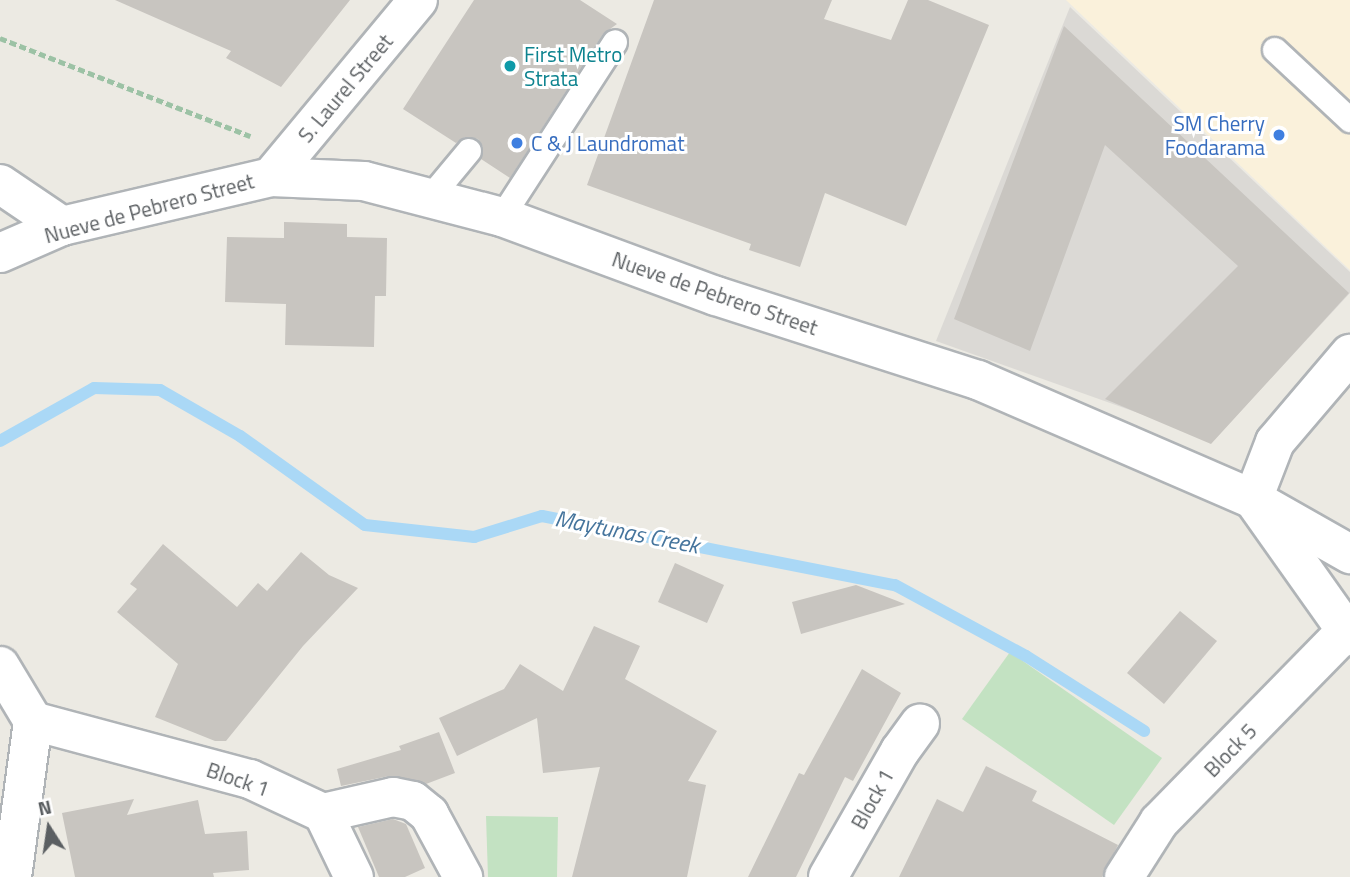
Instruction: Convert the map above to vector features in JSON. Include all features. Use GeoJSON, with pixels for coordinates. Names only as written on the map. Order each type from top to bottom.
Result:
{"type":"FeatureCollection","features":[{"type":"Feature","properties":{"kind":"street","name":"S. Laurel Street"},"geometry":{"type":"LineString","coordinates":[[281,164],[418,0]]}},
{"type":"Feature","properties":{"kind":"street","name":"Nueve de Pebrero Street"},"geometry":{"type":"LineString","coordinates":[[0,253],[62,226],[281,164],[364,181],[502,217],[716,296],[978,380],[1253,499],[1350,554]]}},
{"type":"Feature","properties":{"kind":"street"},"geometry":{"type":"LineString","coordinates":[[0,184],[62,226]]}},
{"type":"Feature","properties":{"kind":"street"},"geometry":{"type":"LineString","coordinates":[[1348,633],[1253,499],[1275,442],[1350,354]]}},
{"type":"Feature","properties":{"kind":"street","name":"Block 5"},"geometry":{"type":"LineString","coordinates":[[1124,877],[1159,822],[1348,633]]}},
{"type":"Feature","properties":{"kind":"street"},"geometry":{"type":"LineString","coordinates":[[0,666],[33,721],[12,877]]}},
{"type":"Feature","properties":{"kind":"street","name":"Block 1"},"geometry":{"type":"LineString","coordinates":[[33,721],[250,779],[323,813]]}},
{"type":"Feature","properties":{"kind":"street","name":"Block 1"},"geometry":{"type":"LineString","coordinates":[[828,877],[900,751],[920,723]]}},
{"type":"Feature","properties":{"kind":"street"},"geometry":{"type":"LineString","coordinates":[[354,877],[323,813],[393,797],[413,801],[429,814],[463,877]]}},
{"type":"Feature","properties":{"kind":"lane"},"geometry":{"type":"LineString","coordinates":[[502,217],[615,42]]}},
{"type":"Feature","properties":{"kind":"lane"},"geometry":{"type":"LineString","coordinates":[[1275,50],[1350,121]]}},
{"type":"Feature","properties":{"kind":"lane"},"geometry":{"type":"LineString","coordinates":[[430,198],[469,151]]}},
{"type":"Feature","properties":{"kind":"path"},"geometry":{"type":"LineString","coordinates":[[0,38],[281,164]]}},
{"type":"Feature","properties":{"kind":"shaded area","name":"SM Cherry Foodarama"},"geometry":{"type":"Polygon","coordinates":[[[1066,0],[1350,0],[1350,270],[1066,0]]]}},
{"type":"Feature","properties":{"kind":"shaded area"},"geometry":{"type":"Polygon","coordinates":[[[1070,7],[1350,272],[1350,293],[1214,440],[936,341],[1070,7]]]}},
{"type":"Feature","properties":{"kind":"green space"},"geometry":{"type":"Polygon","coordinates":[[[1010,652],[1162,758],[1114,825],[962,719],[1010,652]]]}},
{"type":"Feature","properties":{"kind":"green space"},"geometry":{"type":"Polygon","coordinates":[[[486,816],[558,817],[557,877],[488,877],[486,816]]]}},
{"type":"Feature","properties":{"kind":"building"},"geometry":{"type":"Polygon","coordinates":[[[115,0],[350,0],[281,87],[226,58],[231,51],[115,0]]]}},
{"type":"Feature","properties":{"kind":"building","name":"First Metro Strata"},"geometry":{"type":"Polygon","coordinates":[[[474,0],[580,0],[617,24],[603,34],[510,178],[481,159],[483,147],[478,139],[465,137],[456,143],[403,109],[474,0]]]}},
{"type":"Feature","properties":{"kind":"building"},"geometry":{"type":"Polygon","coordinates":[[[654,0],[832,0],[824,19],[891,40],[908,0],[928,0],[989,25],[906,226],[825,193],[800,267],[749,250],[751,244],[587,185],[654,0]]]}},
{"type":"Feature","properties":{"kind":"building"},"geometry":{"type":"Polygon","coordinates":[[[1064,26],[1349,293],[1211,444],[1105,399],[1238,266],[1105,145],[1030,351],[954,319],[1064,26]]]}},
{"type":"Feature","properties":{"kind":"building"},"geometry":{"type":"Polygon","coordinates":[[[284,222],[347,224],[347,237],[387,238],[386,296],[375,296],[374,347],[285,345],[286,304],[225,302],[227,237],[284,238],[284,222]]]}},
{"type":"Feature","properties":{"kind":"building"},"geometry":{"type":"Polygon","coordinates":[[[163,544],[237,607],[258,583],[267,591],[301,552],[329,575],[358,588],[303,646],[226,741],[215,741],[155,717],[178,664],[117,612],[137,589],[130,584],[163,544]]]}},
{"type":"Feature","properties":{"kind":"building"},"geometry":{"type":"Polygon","coordinates":[[[675,563],[724,585],[707,623],[658,602],[675,563]]]}},
{"type":"Feature","properties":{"kind":"building"},"geometry":{"type":"Polygon","coordinates":[[[856,585],[905,604],[801,634],[792,602],[856,585]]]}},
{"type":"Feature","properties":{"kind":"building"},"geometry":{"type":"Polygon","coordinates":[[[1180,611],[1217,641],[1164,704],[1127,673],[1180,611]]]}},
{"type":"Feature","properties":{"kind":"building"},"geometry":{"type":"Polygon","coordinates":[[[594,626],[640,646],[625,679],[717,731],[688,781],[706,785],[687,877],[572,877],[600,767],[543,773],[537,718],[457,756],[439,718],[504,689],[520,664],[563,691],[594,626]]]}},
{"type":"Feature","properties":{"kind":"building"},"geometry":{"type":"Polygon","coordinates":[[[862,669],[901,693],[853,781],[845,777],[796,877],[748,877],[799,773],[804,775],[862,669]]]}},
{"type":"Feature","properties":{"kind":"building"},"geometry":{"type":"Polygon","coordinates":[[[439,732],[455,773],[426,784],[389,776],[341,786],[337,769],[401,750],[399,746],[439,732]]]}},
{"type":"Feature","properties":{"kind":"building"},"geometry":{"type":"Polygon","coordinates":[[[986,766],[1037,791],[1032,801],[1118,845],[1102,877],[899,877],[937,799],[963,812],[986,766]]]}},
{"type":"Feature","properties":{"kind":"building"},"geometry":{"type":"Polygon","coordinates":[[[134,799],[127,815],[198,800],[205,834],[247,831],[249,870],[213,873],[214,877],[75,877],[62,813],[134,799]]]}},
{"type":"Feature","properties":{"kind":"building"},"geometry":{"type":"Polygon","coordinates":[[[393,819],[406,824],[425,868],[405,877],[379,877],[358,827],[393,819]]]}},
{"type":"Feature","properties":{"kind":"waterway","name":"Maytunas Creek"},"geometry":{"type":"LineString","coordinates":[[0,441],[94,388],[160,390],[240,436],[365,525],[474,537],[542,516],[895,585],[1026,656],[1144,731]]}},
{"type":"Feature","properties":{"kind":"place","name":"First Metro Strata"},"geometry":{"type":"Point","coordinates":[510,66]}},
{"type":"Feature","properties":{"kind":"place","name":"SM Cherry Foodarama"},"geometry":{"type":"Point","coordinates":[1279,135]}},
{"type":"Feature","properties":{"kind":"place","name":"C & J Laundromat"},"geometry":{"type":"Point","coordinates":[517,143]}}]}
